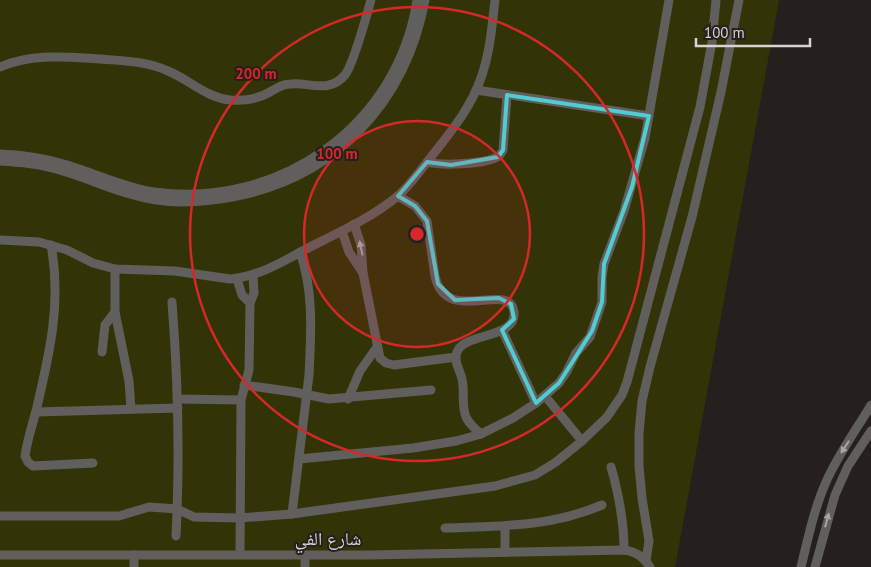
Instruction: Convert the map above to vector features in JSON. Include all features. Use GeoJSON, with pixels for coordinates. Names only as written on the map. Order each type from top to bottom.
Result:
{"type":"FeatureCollection","features":[{"type":"Feature","properties":{"kind":"street"},"geometry":{"type":"LineString","coordinates":[[0,67],[19,60],[45,56],[137,62],[171,72],[211,96],[236,100],[262,96],[286,84],[314,87],[326,86],[336,82],[345,75],[352,61],[371,0]]}},
{"type":"Feature","properties":{"kind":"street"},"geometry":{"type":"LineString","coordinates":[[0,154],[56,161],[123,185],[168,193],[214,193],[265,182],[288,172],[316,156],[342,136],[365,114],[384,88],[398,62],[408,36],[417,0]]}},
{"type":"Feature","properties":{"kind":"street"},"geometry":{"type":"LineString","coordinates":[[0,161],[53,168],[113,190],[165,201],[198,202],[216,200],[259,191],[283,182],[307,171],[330,157],[353,138],[373,117],[390,94],[403,69],[416,38],[425,0]]}},
{"type":"Feature","properties":{"kind":"street"},"geometry":{"type":"LineString","coordinates":[[0,240],[25,240],[51,245],[72,252],[94,263],[115,269],[175,271],[223,279],[237,279],[252,274],[300,252],[342,231],[398,196],[457,124],[476,90],[487,54],[495,0]]}},
{"type":"Feature","properties":{"kind":"street"},"geometry":{"type":"LineString","coordinates":[[299,459],[428,446],[481,434],[513,418],[536,403],[563,378],[573,357],[587,341],[602,302],[604,264],[632,187],[649,116],[669,0]]}},
{"type":"Feature","properties":{"kind":"street"},"geometry":{"type":"LineString","coordinates":[[0,516],[119,516],[145,507],[177,509],[191,516],[239,518],[292,514],[502,485],[546,469],[607,417],[625,389],[632,370],[700,107],[712,42],[716,0]]}},
{"type":"Feature","properties":{"kind":"street"},"geometry":{"type":"LineString","coordinates":[[648,564],[649,540],[638,466],[642,401],[692,217],[721,92],[738,0]]}},
{"type":"Feature","properties":{"kind":"street"},"geometry":{"type":"LineString","coordinates":[[476,90],[649,116]]}},
{"type":"Feature","properties":{"kind":"street"},"geometry":{"type":"LineString","coordinates":[[427,162],[451,165],[490,160],[498,157],[503,150],[507,95]]}},
{"type":"Feature","properties":{"kind":"street"},"geometry":{"type":"LineString","coordinates":[[398,196],[415,206],[427,221],[435,276],[442,292],[460,301],[478,302],[499,298],[508,302],[513,308],[514,319],[509,326],[460,347],[456,357],[462,379],[464,413],[469,423],[481,434]]}},
{"type":"Feature","properties":{"kind":"street"},"geometry":{"type":"LineString","coordinates":[[354,224],[363,254],[363,272],[380,358],[392,365],[456,357]]}},
{"type":"Feature","properties":{"kind":"street"},"geometry":{"type":"LineString","coordinates":[[342,231],[349,252],[363,272]]}},
{"type":"Feature","properties":{"kind":"street"},"geometry":{"type":"LineString","coordinates":[[51,245],[55,273],[55,315],[48,358],[26,453],[28,462],[37,466],[93,463]]}},
{"type":"Feature","properties":{"kind":"street"},"geometry":{"type":"LineString","coordinates":[[292,514],[307,394],[310,352],[310,306],[307,277],[300,252]]}},
{"type":"Feature","properties":{"kind":"street"},"geometry":{"type":"LineString","coordinates":[[115,269],[115,312],[129,382],[132,410]]}},
{"type":"Feature","properties":{"kind":"street"},"geometry":{"type":"LineString","coordinates":[[240,555],[241,400],[249,370],[250,303],[254,293],[252,274]]}},
{"type":"Feature","properties":{"kind":"street"},"geometry":{"type":"LineString","coordinates":[[237,279],[242,295],[250,303]]}},
{"type":"Feature","properties":{"kind":"street"},"geometry":{"type":"LineString","coordinates":[[172,302],[178,403],[176,536]]}},
{"type":"Feature","properties":{"kind":"street"},"geometry":{"type":"LineString","coordinates":[[102,352],[105,324],[115,312]]}},
{"type":"Feature","properties":{"kind":"street"},"geometry":{"type":"LineString","coordinates":[[502,330],[536,403]]}},
{"type":"Feature","properties":{"kind":"street"},"geometry":{"type":"LineString","coordinates":[[348,398],[360,371],[377,347]]}},
{"type":"Feature","properties":{"kind":"street"},"geometry":{"type":"LineString","coordinates":[[244,385],[307,394],[329,400],[431,390]]}},
{"type":"Feature","properties":{"kind":"street"},"geometry":{"type":"LineString","coordinates":[[545,396],[582,440]]}},
{"type":"Feature","properties":{"kind":"street"},"geometry":{"type":"LineString","coordinates":[[36,412],[132,410],[178,403],[241,400]]}},
{"type":"Feature","properties":{"kind":"street"},"geometry":{"type":"LineString","coordinates":[[801,567],[816,508],[826,482],[838,458],[871,406]]}},
{"type":"Feature","properties":{"kind":"street"},"geometry":{"type":"LineString","coordinates":[[815,567],[834,495],[848,466],[871,431]]}},
{"type":"Feature","properties":{"kind":"street"},"geometry":{"type":"LineString","coordinates":[[610,467],[620,500],[624,550]]}},
{"type":"Feature","properties":{"kind":"street"},"geometry":{"type":"LineString","coordinates":[[445,528],[536,524],[557,520],[602,505]]}},
{"type":"Feature","properties":{"kind":"street"},"geometry":{"type":"LineString","coordinates":[[505,526],[505,552]]}},
{"type":"Feature","properties":{"kind":"street","name":"شارع الفي"},"geometry":{"type":"LineString","coordinates":[[0,555],[306,555],[624,550],[633,552],[648,564]]}},
{"type":"Feature","properties":{"kind":"street"},"geometry":{"type":"LineString","coordinates":[[134,555],[134,567]]}},
{"type":"Feature","properties":{"kind":"street"},"geometry":{"type":"LineString","coordinates":[[305,567],[306,555]]}},
{"type":"Feature","properties":{"kind":"highlighted area"},"geometry":{"type":"Polygon","coordinates":[[[507,95],[649,116],[632,187],[604,264],[602,302],[592,331],[559,383],[536,403],[502,330],[514,319],[511,304],[499,298],[455,300],[438,284],[427,221],[415,206],[398,196],[427,162],[451,165],[498,157],[503,150],[507,95]]]}},
{"type":"Feature","properties":{"kind":"shaded area"},"geometry":{"type":"Polygon","coordinates":[[[0,0],[779,0],[675,567],[0,567],[0,0]]]}}]}
